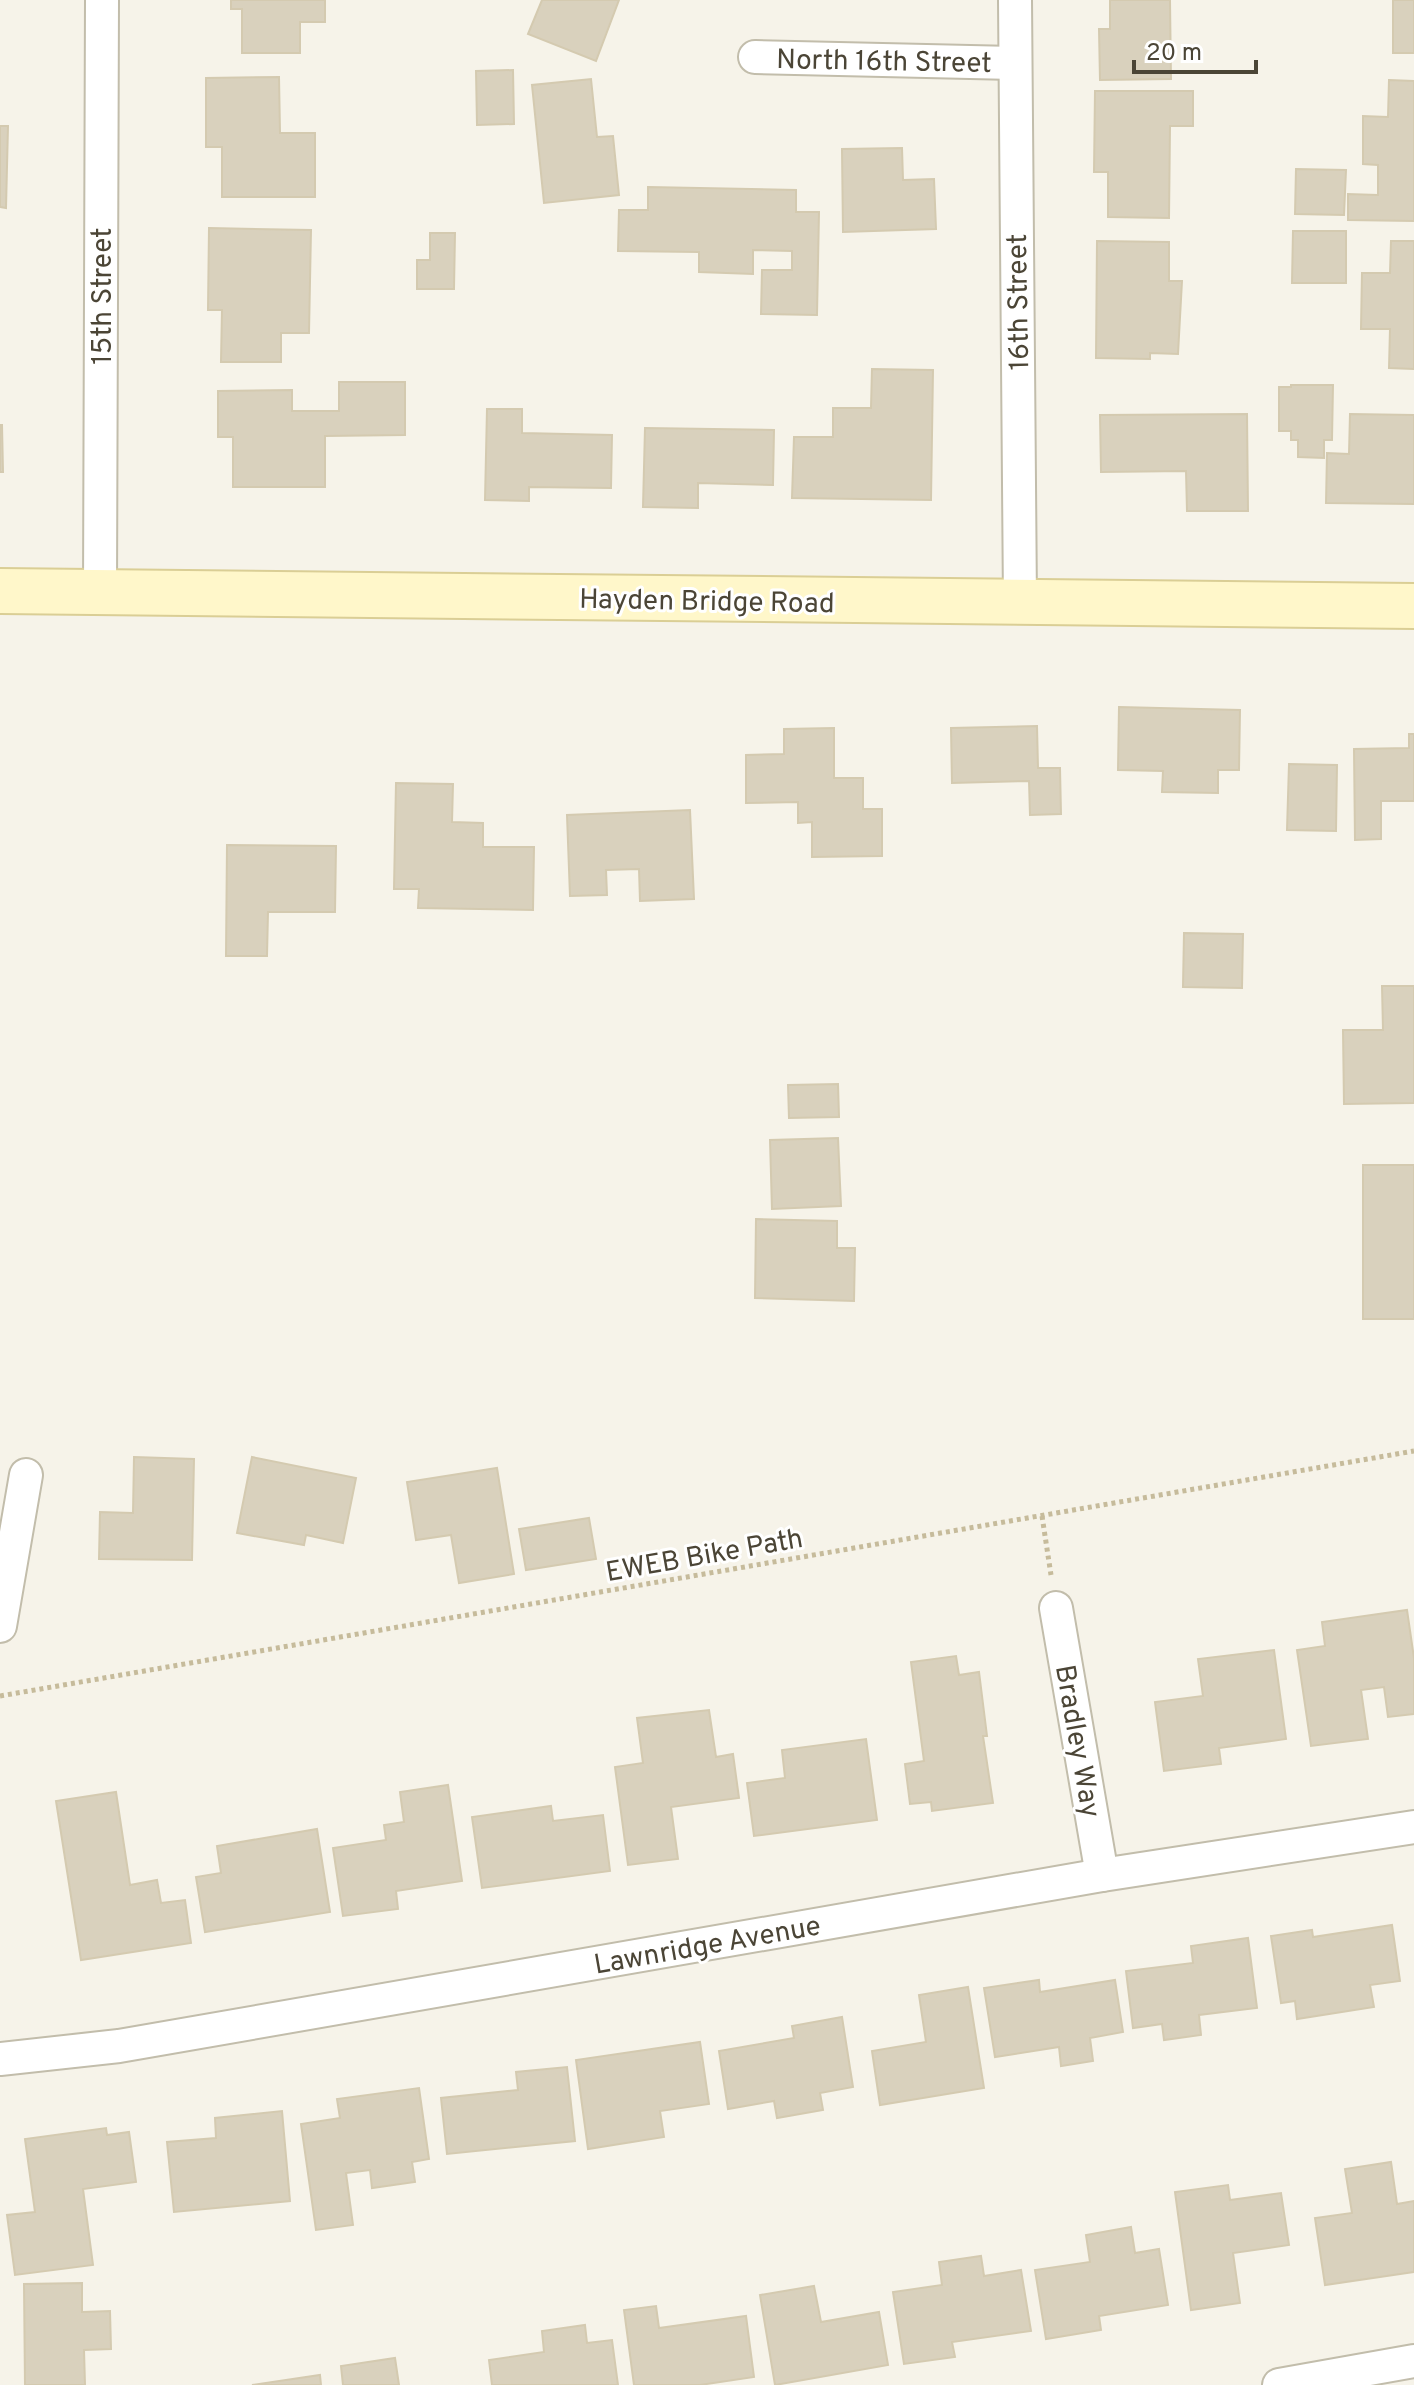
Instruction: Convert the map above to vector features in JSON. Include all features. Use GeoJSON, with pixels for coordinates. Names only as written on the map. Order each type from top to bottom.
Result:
{"type":"FeatureCollection","features":[{"type":"Feature","properties":{"kind":"street","name":"15th Street"},"geometry":{"type":"LineString","coordinates":[[100,592],[102,0]]}},
{"type":"Feature","properties":{"kind":"street","name":"16th Street"},"geometry":{"type":"LineString","coordinates":[[1015,0],[1020,603]]}},
{"type":"Feature","properties":{"kind":"street","name":"North 16th Street"},"geometry":{"type":"LineString","coordinates":[[755,57],[1014,63]]}},
{"type":"Feature","properties":{"kind":"street","name":"Hayden Bridge Road"},"geometry":{"type":"LineString","coordinates":[[0,591],[1414,606]]}},
{"type":"Feature","properties":{"kind":"street"},"geometry":{"type":"LineString","coordinates":[[0,1626],[26,1475]]}},
{"type":"Feature","properties":{"kind":"street","name":"Bradley Way"},"geometry":{"type":"LineString","coordinates":[[1056,1608],[1102,1875]]}},
{"type":"Feature","properties":{"kind":"street","name":"Lawnridge Avenue"},"geometry":{"type":"LineString","coordinates":[[0,2059],[119,2046],[1102,1875],[1414,1827]]}},
{"type":"Feature","properties":{"kind":"street"},"geometry":{"type":"LineString","coordinates":[[1279,2385],[1414,2361]]}},
{"type":"Feature","properties":{"kind":"path","name":"EWEB Bike Path"},"geometry":{"type":"LineString","coordinates":[[0,1696],[1414,1451]]}},
{"type":"Feature","properties":{"kind":"path"},"geometry":{"type":"LineString","coordinates":[[1042,1516],[1056,1608]]}},
{"type":"Feature","properties":{"kind":"building"},"geometry":{"type":"Polygon","coordinates":[[[231,0],[325,0],[325,22],[300,22],[300,53],[242,53],[242,9],[231,9],[231,0]]]}},
{"type":"Feature","properties":{"kind":"building"},"geometry":{"type":"Polygon","coordinates":[[[542,0],[619,0],[596,61],[528,34],[542,0]]]}},
{"type":"Feature","properties":{"kind":"building"},"geometry":{"type":"Polygon","coordinates":[[[1110,0],[1170,0],[1171,79],[1100,80],[1099,29],[1110,29],[1110,0]]]}},
{"type":"Feature","properties":{"kind":"building"},"geometry":{"type":"Polygon","coordinates":[[[1393,0],[1414,0],[1414,53],[1393,53],[1393,0]]]}},
{"type":"Feature","properties":{"kind":"building"},"geometry":{"type":"Polygon","coordinates":[[[513,70],[514,124],[477,125],[476,71],[513,70]]]}},
{"type":"Feature","properties":{"kind":"building"},"geometry":{"type":"Polygon","coordinates":[[[279,77],[280,133],[315,133],[315,197],[222,197],[222,147],[206,147],[206,78],[279,77]]]}},
{"type":"Feature","properties":{"kind":"building"},"geometry":{"type":"Polygon","coordinates":[[[591,79],[597,137],[613,136],[619,195],[544,203],[532,85],[591,79]]]}},
{"type":"Feature","properties":{"kind":"building"},"geometry":{"type":"Polygon","coordinates":[[[1389,80],[1414,81],[1414,221],[1348,220],[1348,194],[1378,195],[1378,165],[1363,164],[1363,116],[1388,117],[1389,80]]]}},
{"type":"Feature","properties":{"kind":"building"},"geometry":{"type":"Polygon","coordinates":[[[1095,91],[1193,91],[1193,126],[1170,126],[1169,218],[1108,217],[1108,172],[1094,172],[1095,91]]]}},
{"type":"Feature","properties":{"kind":"building"},"geometry":{"type":"Polygon","coordinates":[[[0,126],[8,126],[6,208],[0,207],[0,126]]]}},
{"type":"Feature","properties":{"kind":"building"},"geometry":{"type":"Polygon","coordinates":[[[902,148],[903,180],[934,179],[936,229],[843,232],[842,149],[902,148]]]}},
{"type":"Feature","properties":{"kind":"building"},"geometry":{"type":"Polygon","coordinates":[[[1296,169],[1346,170],[1344,215],[1295,214],[1296,169]]]}},
{"type":"Feature","properties":{"kind":"building"},"geometry":{"type":"Polygon","coordinates":[[[648,187],[796,190],[796,212],[819,212],[817,315],[761,314],[762,270],[792,270],[792,251],[753,250],[753,274],[699,272],[699,252],[618,251],[619,210],[648,210],[648,187]]]}},
{"type":"Feature","properties":{"kind":"building"},"geometry":{"type":"Polygon","coordinates":[[[209,228],[311,230],[309,333],[281,333],[281,362],[221,362],[222,310],[208,310],[209,228]]]}},
{"type":"Feature","properties":{"kind":"building"},"geometry":{"type":"Polygon","coordinates":[[[1293,231],[1346,231],[1346,283],[1292,283],[1293,231]]]}},
{"type":"Feature","properties":{"kind":"building"},"geometry":{"type":"Polygon","coordinates":[[[430,233],[455,233],[454,289],[417,289],[417,260],[430,260],[430,233]]]}},
{"type":"Feature","properties":{"kind":"building"},"geometry":{"type":"Polygon","coordinates":[[[1097,241],[1169,242],[1169,281],[1182,281],[1178,354],[1150,353],[1150,359],[1096,358],[1097,241]]]}},
{"type":"Feature","properties":{"kind":"building"},"geometry":{"type":"Polygon","coordinates":[[[1391,241],[1414,241],[1414,369],[1389,368],[1390,329],[1361,329],[1362,273],[1390,273],[1391,241]]]}},
{"type":"Feature","properties":{"kind":"building"},"geometry":{"type":"Polygon","coordinates":[[[872,369],[933,370],[931,500],[792,498],[794,437],[833,437],[833,408],[871,408],[872,369]]]}},
{"type":"Feature","properties":{"kind":"building"},"geometry":{"type":"Polygon","coordinates":[[[339,382],[405,382],[405,435],[325,436],[325,487],[233,487],[233,437],[218,437],[218,391],[292,390],[292,411],[339,411],[339,382]]]}},
{"type":"Feature","properties":{"kind":"building"},"geometry":{"type":"Polygon","coordinates":[[[1333,385],[1332,440],[1324,440],[1324,458],[1298,457],[1298,440],[1291,440],[1291,431],[1279,431],[1279,387],[1333,385]]]}},
{"type":"Feature","properties":{"kind":"building"},"geometry":{"type":"Polygon","coordinates":[[[487,409],[522,409],[522,433],[612,435],[611,488],[529,487],[529,501],[485,500],[487,409]]]}},
{"type":"Feature","properties":{"kind":"building"},"geometry":{"type":"Polygon","coordinates":[[[1247,414],[1248,511],[1187,511],[1186,471],[1101,472],[1100,415],[1247,414]]]}},
{"type":"Feature","properties":{"kind":"building"},"geometry":{"type":"Polygon","coordinates":[[[1350,414],[1414,415],[1414,504],[1326,503],[1327,453],[1349,454],[1350,414]]]}},
{"type":"Feature","properties":{"kind":"building"},"geometry":{"type":"Polygon","coordinates":[[[2,425],[3,472],[0,472],[2,425]]]}},
{"type":"Feature","properties":{"kind":"building"},"geometry":{"type":"Polygon","coordinates":[[[645,428],[774,430],[773,485],[698,483],[698,508],[643,507],[645,428]]]}},
{"type":"Feature","properties":{"kind":"building"},"geometry":{"type":"Polygon","coordinates":[[[1119,707],[1240,710],[1239,770],[1218,770],[1218,793],[1162,792],[1163,771],[1118,770],[1119,707]]]}},
{"type":"Feature","properties":{"kind":"building"},"geometry":{"type":"Polygon","coordinates":[[[1037,726],[1038,768],[1060,768],[1061,814],[1030,815],[1029,781],[952,783],[951,728],[1037,726]]]}},
{"type":"Feature","properties":{"kind":"building"},"geometry":{"type":"Polygon","coordinates":[[[834,728],[834,778],[863,778],[863,809],[882,809],[882,856],[812,857],[812,822],[798,823],[798,802],[746,803],[746,755],[784,754],[784,729],[834,728]]]}},
{"type":"Feature","properties":{"kind":"building"},"geometry":{"type":"Polygon","coordinates":[[[1409,734],[1414,734],[1414,801],[1381,801],[1381,839],[1355,840],[1354,749],[1409,748],[1409,734]]]}},
{"type":"Feature","properties":{"kind":"building"},"geometry":{"type":"Polygon","coordinates":[[[1289,764],[1337,765],[1336,831],[1287,830],[1289,764]]]}},
{"type":"Feature","properties":{"kind":"building"},"geometry":{"type":"Polygon","coordinates":[[[396,783],[453,784],[452,822],[483,823],[483,847],[534,847],[533,910],[418,908],[419,889],[394,889],[396,783]]]}},
{"type":"Feature","properties":{"kind":"building"},"geometry":{"type":"Polygon","coordinates":[[[690,810],[694,899],[640,901],[639,869],[606,870],[607,895],[570,896],[567,815],[690,810]]]}},
{"type":"Feature","properties":{"kind":"building"},"geometry":{"type":"Polygon","coordinates":[[[227,845],[336,846],[335,912],[268,912],[267,956],[226,956],[227,845]]]}},
{"type":"Feature","properties":{"kind":"building"},"geometry":{"type":"Polygon","coordinates":[[[1184,933],[1243,934],[1242,988],[1183,987],[1184,933]]]}},
{"type":"Feature","properties":{"kind":"building"},"geometry":{"type":"Polygon","coordinates":[[[1382,986],[1414,986],[1414,1103],[1344,1104],[1343,1030],[1383,1030],[1382,986]]]}},
{"type":"Feature","properties":{"kind":"building"},"geometry":{"type":"Polygon","coordinates":[[[838,1084],[839,1117],[789,1118],[788,1085],[838,1084]]]}},
{"type":"Feature","properties":{"kind":"building"},"geometry":{"type":"Polygon","coordinates":[[[838,1138],[841,1206],[772,1209],[770,1140],[838,1138]]]}},
{"type":"Feature","properties":{"kind":"building"},"geometry":{"type":"Polygon","coordinates":[[[1363,1165],[1414,1165],[1414,1319],[1363,1319],[1363,1165]]]}},
{"type":"Feature","properties":{"kind":"building"},"geometry":{"type":"Polygon","coordinates":[[[756,1219],[837,1221],[837,1248],[855,1248],[854,1301],[755,1298],[756,1219]]]}},
{"type":"Feature","properties":{"kind":"building"},"geometry":{"type":"Polygon","coordinates":[[[134,1457],[194,1459],[192,1560],[99,1559],[100,1512],[133,1513],[134,1457]]]}},
{"type":"Feature","properties":{"kind":"building"},"geometry":{"type":"Polygon","coordinates":[[[252,1457],[356,1478],[343,1543],[306,1535],[304,1545],[237,1533],[252,1457]]]}},
{"type":"Feature","properties":{"kind":"building"},"geometry":{"type":"Polygon","coordinates":[[[497,1468],[514,1574],[459,1583],[451,1535],[416,1540],[407,1482],[497,1468]]]}},
{"type":"Feature","properties":{"kind":"building"},"geometry":{"type":"Polygon","coordinates":[[[589,1518],[596,1559],[526,1570],[519,1529],[589,1518]]]}},
{"type":"Feature","properties":{"kind":"building"},"geometry":{"type":"Polygon","coordinates":[[[1407,1610],[1414,1658],[1414,1714],[1388,1717],[1384,1687],[1361,1690],[1368,1739],[1311,1746],[1297,1650],[1325,1646],[1322,1622],[1407,1610]]]}},
{"type":"Feature","properties":{"kind":"building"},"geometry":{"type":"Polygon","coordinates":[[[1274,1650],[1286,1739],[1219,1748],[1221,1764],[1164,1771],[1155,1702],[1203,1696],[1198,1659],[1274,1650]]]}},
{"type":"Feature","properties":{"kind":"building"},"geometry":{"type":"Polygon","coordinates":[[[956,1656],[959,1675],[979,1672],[987,1736],[983,1736],[993,1803],[932,1811],[931,1802],[910,1804],[905,1764],[924,1761],[911,1662],[956,1656]]]}},
{"type":"Feature","properties":{"kind":"building"},"geometry":{"type":"Polygon","coordinates":[[[709,1710],[716,1757],[733,1754],[739,1798],[671,1807],[678,1859],[628,1865],[615,1767],[643,1763],[637,1718],[709,1710]]]}},
{"type":"Feature","properties":{"kind":"building"},"geometry":{"type":"Polygon","coordinates":[[[866,1739],[877,1820],[754,1836],[747,1783],[785,1778],[782,1750],[866,1739]]]}},
{"type":"Feature","properties":{"kind":"building"},"geometry":{"type":"Polygon","coordinates":[[[448,1785],[462,1881],[396,1891],[398,1909],[343,1916],[333,1848],[386,1840],[384,1825],[404,1822],[400,1792],[448,1785]]]}},
{"type":"Feature","properties":{"kind":"building"},"geometry":{"type":"Polygon","coordinates":[[[116,1792],[130,1885],[157,1880],[161,1903],[185,1900],[191,1943],[81,1960],[56,1801],[116,1792]]]}},
{"type":"Feature","properties":{"kind":"building"},"geometry":{"type":"Polygon","coordinates":[[[551,1806],[553,1821],[603,1815],[610,1871],[482,1888],[472,1817],[551,1806]]]}},
{"type":"Feature","properties":{"kind":"building"},"geometry":{"type":"Polygon","coordinates":[[[317,1829],[330,1912],[205,1932],[196,1877],[221,1873],[217,1846],[317,1829]]]}},
{"type":"Feature","properties":{"kind":"building"},"geometry":{"type":"Polygon","coordinates":[[[1392,1925],[1400,1981],[1370,1985],[1374,2007],[1297,2019],[1295,2001],[1281,2003],[1271,1936],[1312,1930],[1313,1937],[1392,1925]]]}},
{"type":"Feature","properties":{"kind":"building"},"geometry":{"type":"Polygon","coordinates":[[[1248,1938],[1257,2008],[1199,2015],[1201,2035],[1164,2040],[1162,2024],[1133,2028],[1126,1971],[1193,1963],[1191,1946],[1248,1938]]]}},
{"type":"Feature","properties":{"kind":"building"},"geometry":{"type":"Polygon","coordinates":[[[1039,1980],[1040,1992],[1115,1980],[1123,2032],[1090,2038],[1093,2061],[1061,2066],[1059,2047],[995,2057],[984,1988],[1039,1980]]]}},
{"type":"Feature","properties":{"kind":"building"},"geometry":{"type":"Polygon","coordinates":[[[968,1987],[984,2088],[880,2105],[872,2051],[926,2042],[919,1995],[968,1987]]]}},
{"type":"Feature","properties":{"kind":"building"},"geometry":{"type":"Polygon","coordinates":[[[842,2017],[853,2087],[820,2093],[823,2110],[777,2118],[774,2101],[728,2109],[719,2051],[794,2038],[792,2026],[842,2017]]]}},
{"type":"Feature","properties":{"kind":"building"},"geometry":{"type":"Polygon","coordinates":[[[700,2042],[709,2104],[660,2111],[664,2137],[588,2149],[576,2060],[700,2042]]]}},
{"type":"Feature","properties":{"kind":"building"},"geometry":{"type":"Polygon","coordinates":[[[567,2067],[575,2141],[447,2154],[441,2098],[518,2090],[516,2072],[567,2067]]]}},
{"type":"Feature","properties":{"kind":"building"},"geometry":{"type":"Polygon","coordinates":[[[419,2088],[429,2159],[412,2162],[415,2182],[372,2188],[370,2170],[346,2173],[353,2225],[316,2230],[301,2124],[340,2118],[337,2099],[419,2088]]]}},
{"type":"Feature","properties":{"kind":"building"},"geometry":{"type":"Polygon","coordinates":[[[282,2111],[290,2201],[174,2212],[167,2142],[216,2138],[215,2118],[282,2111]]]}},
{"type":"Feature","properties":{"kind":"building"},"geometry":{"type":"Polygon","coordinates":[[[106,2128],[107,2135],[129,2132],[136,2182],[83,2189],[93,2265],[15,2275],[7,2215],[35,2212],[25,2139],[106,2128]]]}},
{"type":"Feature","properties":{"kind":"building"},"geometry":{"type":"Polygon","coordinates":[[[1391,2162],[1397,2204],[1414,2201],[1414,2272],[1325,2285],[1315,2218],[1352,2213],[1345,2169],[1391,2162]]]}},
{"type":"Feature","properties":{"kind":"building"},"geometry":{"type":"Polygon","coordinates":[[[1228,2185],[1230,2200],[1281,2193],[1289,2245],[1233,2253],[1240,2303],[1191,2310],[1175,2192],[1228,2185]]]}},
{"type":"Feature","properties":{"kind":"building"},"geometry":{"type":"Polygon","coordinates":[[[1131,2227],[1135,2253],[1159,2249],[1168,2305],[1099,2316],[1101,2330],[1046,2339],[1035,2270],[1090,2262],[1086,2235],[1131,2227]]]}},
{"type":"Feature","properties":{"kind":"building"},"geometry":{"type":"Polygon","coordinates":[[[981,2256],[984,2276],[1021,2270],[1031,2331],[952,2342],[955,2357],[904,2364],[893,2292],[942,2285],[939,2262],[981,2256]]]}},
{"type":"Feature","properties":{"kind":"building"},"geometry":{"type":"Polygon","coordinates":[[[82,2283],[82,2312],[110,2311],[111,2349],[84,2350],[85,2385],[25,2385],[24,2284],[82,2283]]]}},
{"type":"Feature","properties":{"kind":"building"},"geometry":{"type":"Polygon","coordinates":[[[814,2286],[821,2322],[879,2312],[888,2365],[775,2385],[760,2295],[814,2286]]]}},
{"type":"Feature","properties":{"kind":"building"},"geometry":{"type":"Polygon","coordinates":[[[656,2306],[659,2328],[746,2316],[754,2377],[700,2385],[634,2385],[624,2310],[656,2306]]]}},
{"type":"Feature","properties":{"kind":"building"},"geometry":{"type":"Polygon","coordinates":[[[585,2325],[587,2343],[612,2340],[618,2385],[492,2385],[489,2360],[544,2352],[542,2331],[585,2325]]]}},
{"type":"Feature","properties":{"kind":"building"},"geometry":{"type":"Polygon","coordinates":[[[395,2358],[399,2385],[343,2385],[341,2366],[395,2358]]]}},
{"type":"Feature","properties":{"kind":"building"},"geometry":{"type":"Polygon","coordinates":[[[320,2375],[321,2385],[252,2385],[320,2375]]]}}]}
